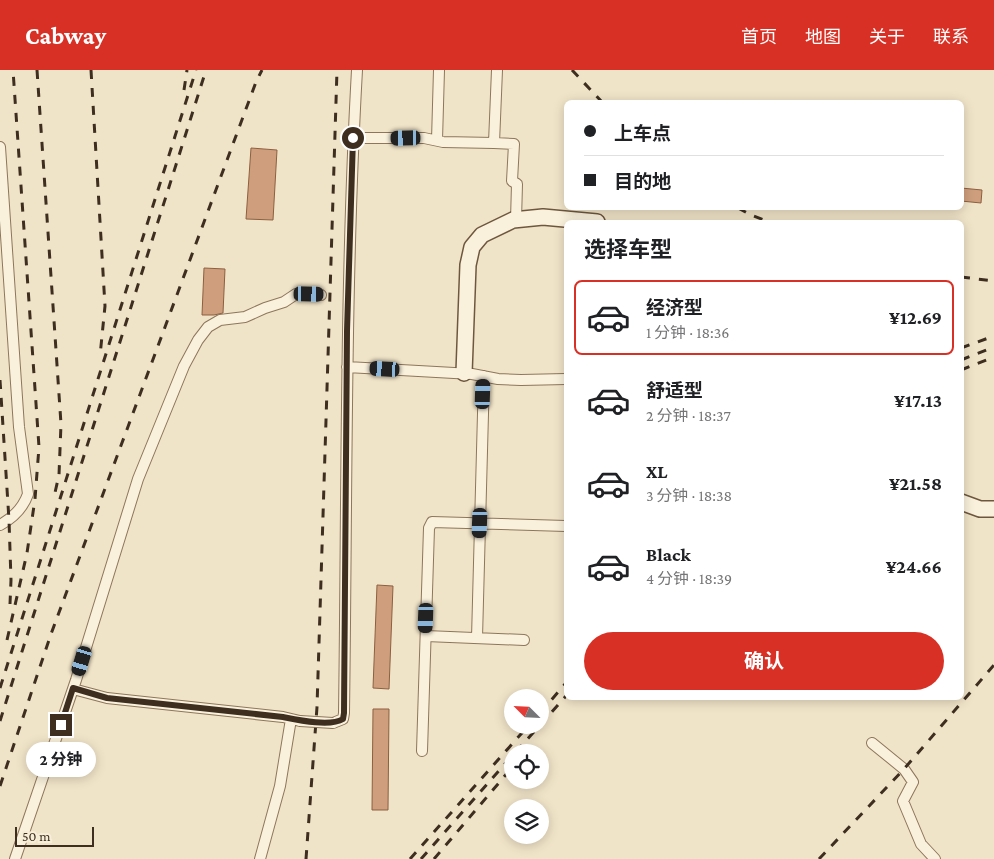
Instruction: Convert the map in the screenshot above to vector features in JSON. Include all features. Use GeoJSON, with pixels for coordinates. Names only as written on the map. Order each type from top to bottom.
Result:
{"type":"FeatureCollection","features":[{"type":"Feature","properties":{"kind":"street"},"geometry":{"type":"LineString","coordinates":[[73,688],[107,698],[296,720],[333,723],[343,719],[347,367],[353,138],[357,70]]}},
{"type":"Feature","properties":{"kind":"street"},"geometry":{"type":"LineString","coordinates":[[437,140],[439,70]]}},
{"type":"Feature","properties":{"kind":"street"},"geometry":{"type":"LineString","coordinates":[[494,143],[497,70]]}},
{"type":"Feature","properties":{"kind":"street"},"geometry":{"type":"LineString","coordinates":[[353,138],[424,138],[443,142],[514,144],[512,181],[517,184],[516,220]]}},
{"type":"Feature","properties":{"kind":"street"},"geometry":{"type":"LineString","coordinates":[[0,147],[19,426],[28,494],[25,503],[17,513],[0,525]]}},
{"type":"Feature","properties":{"kind":"street"},"geometry":{"type":"LineString","coordinates":[[464,373],[468,265],[472,247],[482,235],[516,220],[543,217],[575,220]]}},
{"type":"Feature","properties":{"kind":"street"},"geometry":{"type":"LineString","coordinates":[[15,859],[73,688],[138,480],[184,366],[198,340],[208,327],[220,320],[245,317],[284,302],[296,294],[321,295]]}},
{"type":"Feature","properties":{"kind":"street"},"geometry":{"type":"LineString","coordinates":[[347,367],[464,373],[521,380],[564,379]]}},
{"type":"Feature","properties":{"kind":"street"},"geometry":{"type":"LineString","coordinates":[[477,638],[484,376]]}},
{"type":"Feature","properties":{"kind":"street"},"geometry":{"type":"LineString","coordinates":[[964,503],[980,509],[994,508]]}},
{"type":"Feature","properties":{"kind":"street"},"geometry":{"type":"LineString","coordinates":[[422,751],[430,528],[432,522],[564,526]]}},
{"type":"Feature","properties":{"kind":"street"},"geometry":{"type":"LineString","coordinates":[[426,636],[524,640]]}},
{"type":"Feature","properties":{"kind":"street"},"geometry":{"type":"LineString","coordinates":[[260,859],[296,720]]}},
{"type":"Feature","properties":{"kind":"street"},"geometry":{"type":"LineString","coordinates":[[872,744],[904,769],[913,782],[903,801],[921,844],[935,859]]}},
{"type":"Feature","properties":{"kind":"building"},"geometry":{"type":"Polygon","coordinates":[[[251,148],[277,150],[273,220],[246,219],[251,148]]]}},
{"type":"Feature","properties":{"kind":"building"},"geometry":{"type":"Polygon","coordinates":[[[964,188],[982,190],[981,203],[964,201],[964,188]]]}},
{"type":"Feature","properties":{"kind":"building"},"geometry":{"type":"Polygon","coordinates":[[[204,268],[225,269],[223,313],[202,315],[204,268]]]}},
{"type":"Feature","properties":{"kind":"building"},"geometry":{"type":"Polygon","coordinates":[[[377,585],[393,586],[389,689],[373,688],[377,585]]]}},
{"type":"Feature","properties":{"kind":"building"},"geometry":{"type":"Polygon","coordinates":[[[373,709],[389,709],[388,810],[372,810],[373,709]]]}},
{"type":"Feature","properties":{"kind":"railway"},"geometry":{"type":"LineString","coordinates":[[7,640],[27,553],[35,499],[39,447],[13,70]]}},
{"type":"Feature","properties":{"kind":"railway"},"geometry":{"type":"LineString","coordinates":[[37,70],[61,424],[59,475],[54,497]]}},
{"type":"Feature","properties":{"kind":"railway"},"geometry":{"type":"LineString","coordinates":[[91,70],[105,306],[100,356]]}},
{"type":"Feature","properties":{"kind":"railway"},"geometry":{"type":"LineString","coordinates":[[184,90],[187,70]]}},
{"type":"Feature","properties":{"kind":"railway"},"geometry":{"type":"LineString","coordinates":[[0,688],[196,70]]}},
{"type":"Feature","properties":{"kind":"railway"},"geometry":{"type":"LineString","coordinates":[[0,721],[206,70]]}},
{"type":"Feature","properties":{"kind":"railway"},"geometry":{"type":"LineString","coordinates":[[0,786],[51,634],[262,70]]}},
{"type":"Feature","properties":{"kind":"railway"},"geometry":{"type":"LineString","coordinates":[[306,859],[317,707],[337,70]]}},
{"type":"Feature","properties":{"kind":"railway"},"geometry":{"type":"LineString","coordinates":[[572,70],[600,100]]}},
{"type":"Feature","properties":{"kind":"railway"},"geometry":{"type":"LineString","coordinates":[[742,210],[764,220]]}},
{"type":"Feature","properties":{"kind":"railway"},"geometry":{"type":"LineString","coordinates":[[964,277],[994,281]]}},
{"type":"Feature","properties":{"kind":"railway"},"geometry":{"type":"LineString","coordinates":[[964,347],[994,336]]}},
{"type":"Feature","properties":{"kind":"railway"},"geometry":{"type":"LineString","coordinates":[[964,359],[994,347]]}},
{"type":"Feature","properties":{"kind":"railway"},"geometry":{"type":"LineString","coordinates":[[964,369],[994,357]]}},
{"type":"Feature","properties":{"kind":"railway"},"geometry":{"type":"LineString","coordinates":[[0,380],[9,520],[10,604]]}},
{"type":"Feature","properties":{"kind":"railway"},"geometry":{"type":"LineString","coordinates":[[964,700],[994,665]]}},
{"type":"Feature","properties":{"kind":"railway"},"geometry":{"type":"LineString","coordinates":[[549,703],[564,685]]}},
{"type":"Feature","properties":{"kind":"railway"},"geometry":{"type":"LineString","coordinates":[[523,744],[564,698]]}},
{"type":"Feature","properties":{"kind":"railway"},"geometry":{"type":"LineString","coordinates":[[819,859],[904,769],[964,700]]}},
{"type":"Feature","properties":{"kind":"railway"},"geometry":{"type":"LineString","coordinates":[[410,859],[521,734]]}},
{"type":"Feature","properties":{"kind":"railway"},"geometry":{"type":"LineString","coordinates":[[421,859],[504,765]]}},
{"type":"Feature","properties":{"kind":"railway"},"geometry":{"type":"LineString","coordinates":[[434,859],[504,777]]}},
{"type":"Feature","properties":{"kind":"route"},"geometry":{"type":"LineString","coordinates":[[61,725],[73,688],[107,698],[283,717],[300,721],[333,723],[343,719],[347,522],[347,331],[353,138]]}}]}
